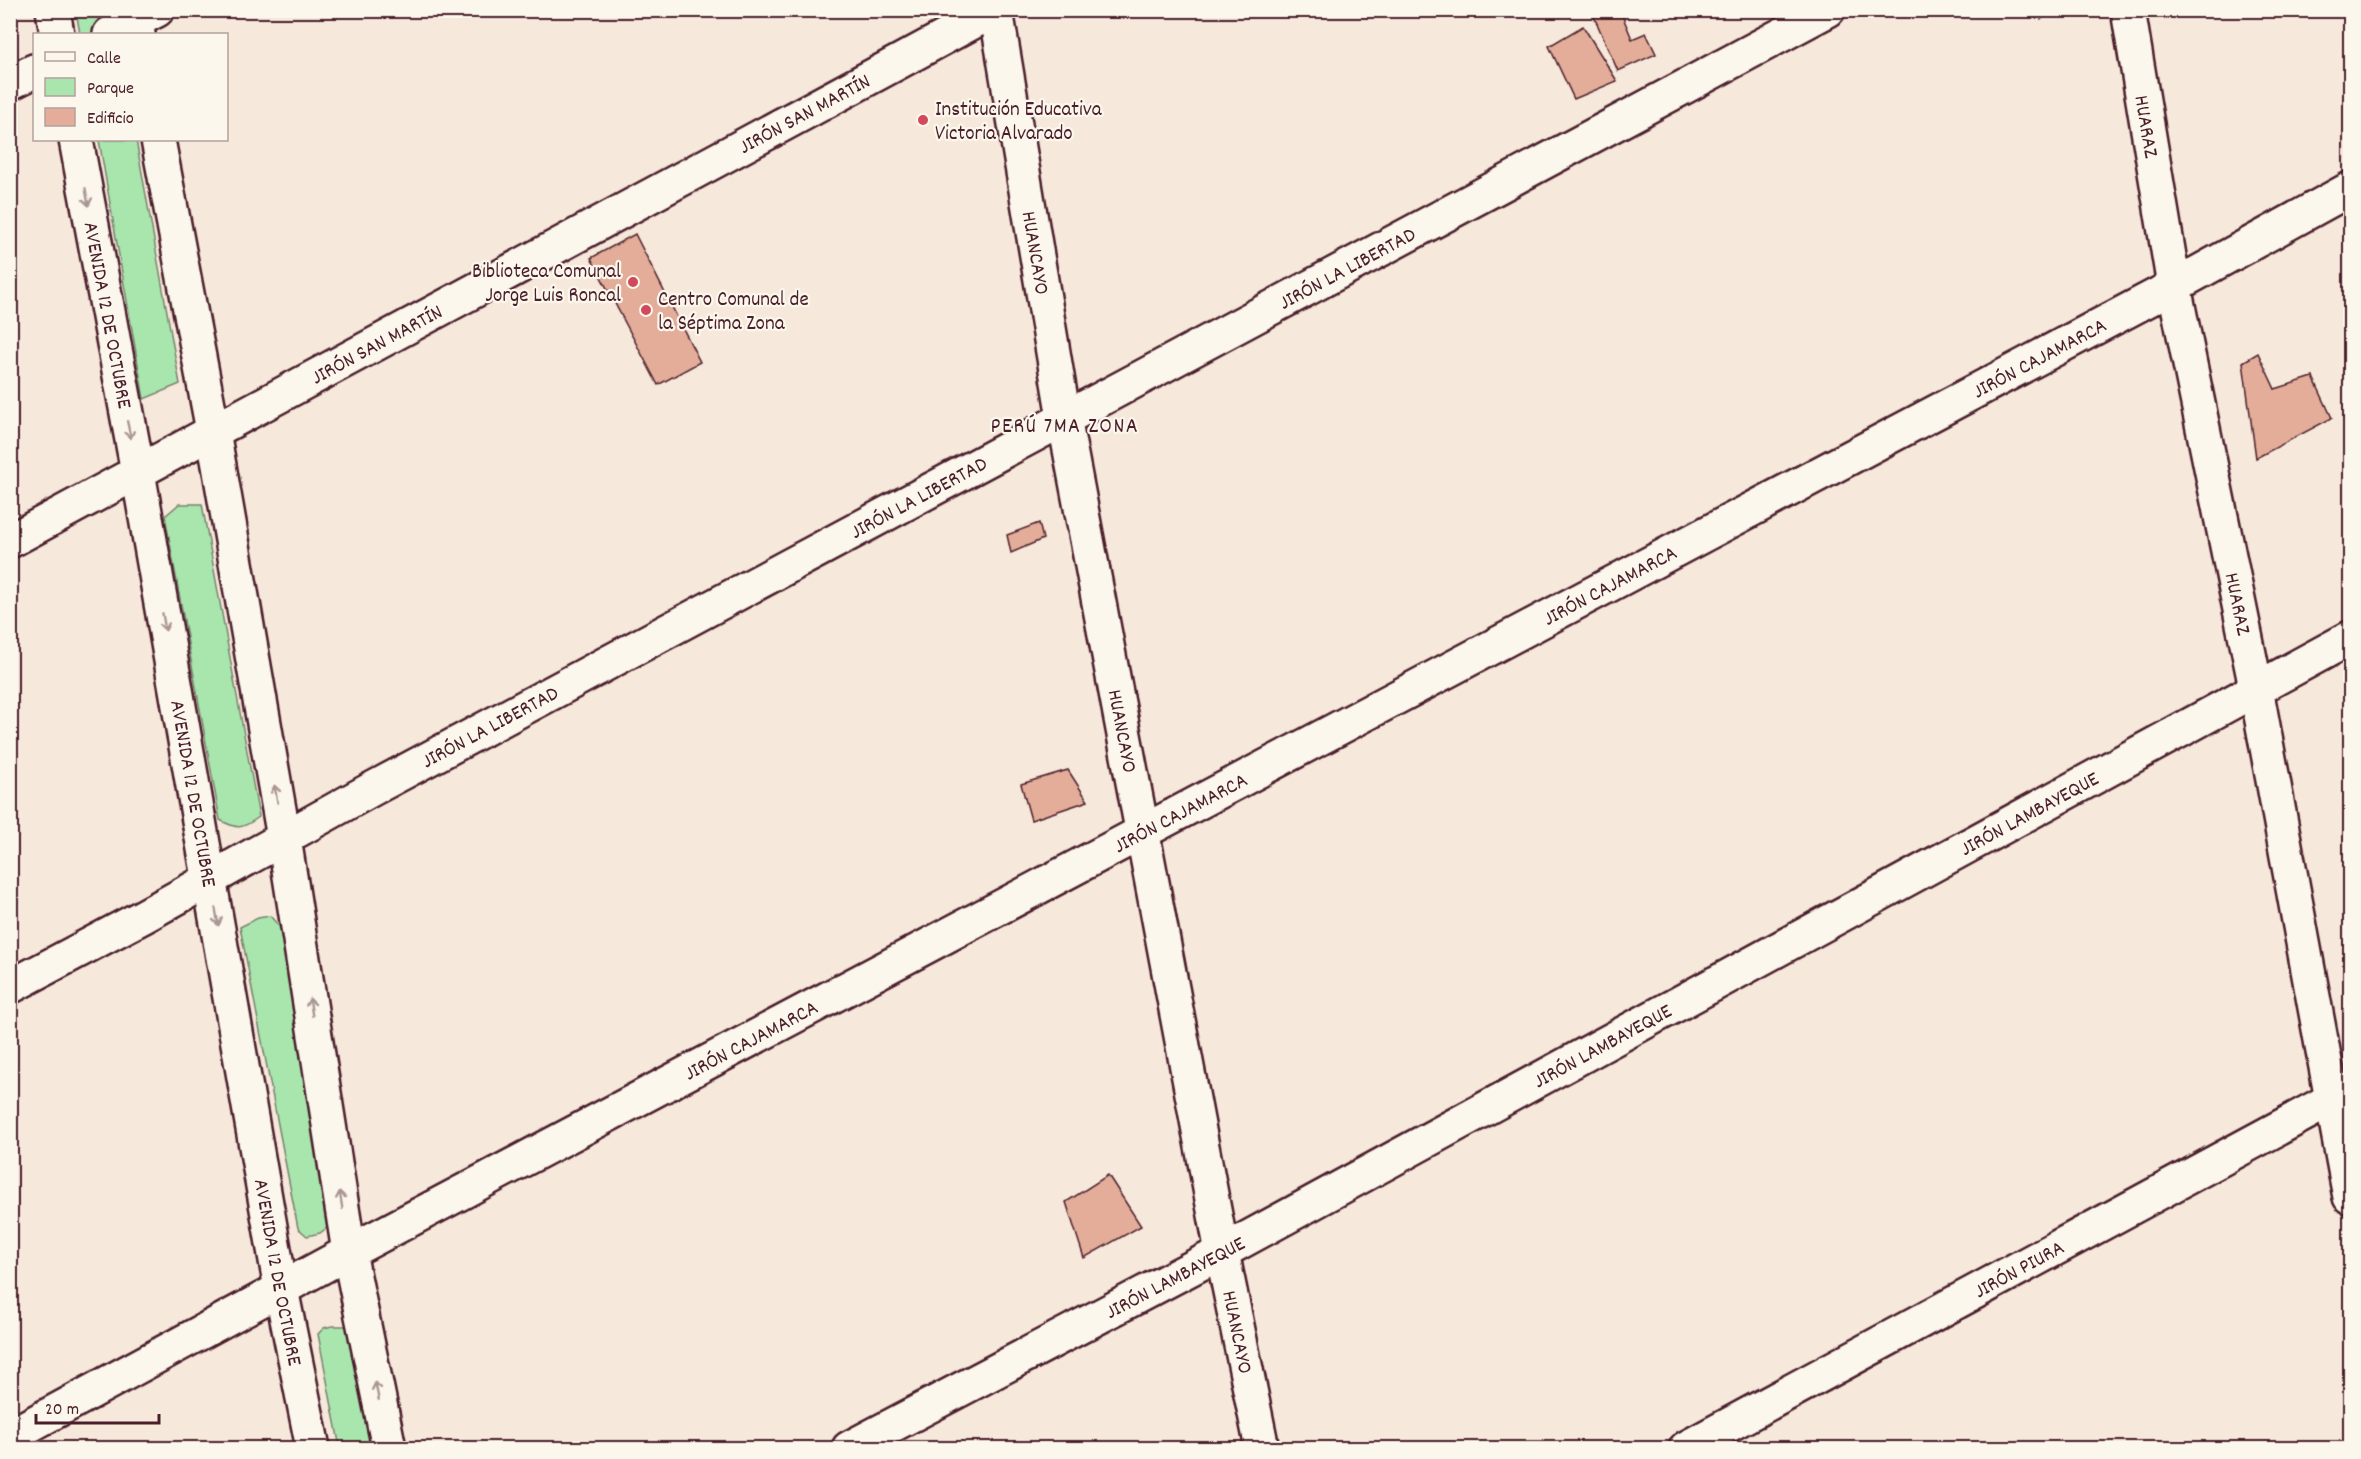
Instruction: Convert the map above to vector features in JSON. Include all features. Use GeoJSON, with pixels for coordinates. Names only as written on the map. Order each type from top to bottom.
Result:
{"type":"FeatureCollection","features":[{"type":"Feature","properties":{"kind":"street"},"geometry":{"type":"LineString","coordinates":[[53,10],[57,33]]}},
{"type":"Feature","properties":{"kind":"street","name":"HUANCAYO"},"geometry":{"type":"LineString","coordinates":[[996,10],[1064,418],[1222,1252],[1262,1449]]}},
{"type":"Feature","properties":{"kind":"street","name":"JIRÓN SAN MARTÍN"},"geometry":{"type":"LineString","coordinates":[[10,541],[996,10]]}},
{"type":"Feature","properties":{"kind":"street","name":"JIRÓN LA LIBERTAD"},"geometry":{"type":"LineString","coordinates":[[10,987],[1064,418],[1828,10]]}},
{"type":"Feature","properties":{"kind":"street","name":"HUARAZ"},"geometry":{"type":"LineString","coordinates":[[2128,10],[2174,286],[2341,1094],[2350,1197]]}},
{"type":"Feature","properties":{"kind":"street"},"geometry":{"type":"LineString","coordinates":[[10,83],[33,72]]}},
{"type":"Feature","properties":{"kind":"street","name":"AVENIDA 12 DE OCTUBRE"},"geometry":{"type":"LineString","coordinates":[[76,141],[138,472],[281,1289],[313,1449]]}},
{"type":"Feature","properties":{"kind":"street"},"geometry":{"type":"LineString","coordinates":[[158,141],[213,431],[284,838],[349,1252],[389,1449]]}},
{"type":"Feature","properties":{"kind":"street","name":"JIRÓN CAJAMARCA"},"geometry":{"type":"LineString","coordinates":[[10,1436],[349,1252],[2174,286],[2350,189]]}},
{"type":"Feature","properties":{"kind":"street","name":"JIRÓN LAMBAYEQUE"},"geometry":{"type":"LineString","coordinates":[[849,1449],[1222,1252],[2350,638]]}},
{"type":"Feature","properties":{"kind":"street","name":"JIRÓN PIURA"},"geometry":{"type":"LineString","coordinates":[[1686,1449],[2341,1094]]}},
{"type":"Feature","properties":{"kind":"green space"},"geometry":{"type":"Polygon","coordinates":[[[76,11],[113,11],[117,33],[80,33],[76,11]]]}},
{"type":"Feature","properties":{"kind":"green space"},"geometry":{"type":"Polygon","coordinates":[[[99,141],[136,141],[180,384],[144,399],[99,141]]]}},
{"type":"Feature","properties":{"kind":"green space"},"geometry":{"type":"Polygon","coordinates":[[[179,504],[202,504],[259,817],[240,827],[220,820],[165,516],[179,504]]]}},
{"type":"Feature","properties":{"kind":"green space"},"geometry":{"type":"Polygon","coordinates":[[[270,916],[280,927],[333,1223],[320,1233],[307,1236],[298,1228],[240,927],[258,918],[270,916]]]}},
{"type":"Feature","properties":{"kind":"green space"},"geometry":{"type":"Polygon","coordinates":[[[345,1326],[351,1330],[372,1448],[340,1448],[318,1334],[324,1328],[345,1326]]]}},
{"type":"Feature","properties":{"kind":"building"},"geometry":{"type":"Polygon","coordinates":[[[1591,10],[1620,10],[1632,39],[1646,33],[1656,54],[1618,71],[1591,10]]]}},
{"type":"Feature","properties":{"kind":"building"},"geometry":{"type":"Polygon","coordinates":[[[2038,10],[2058,10],[2041,19],[2038,10]]]}},
{"type":"Feature","properties":{"kind":"building"},"geometry":{"type":"Polygon","coordinates":[[[1583,26],[1617,81],[1574,99],[1549,46],[1583,26]]]}},
{"type":"Feature","properties":{"kind":"building","name":"Centro Comunal de la Séptima Zona"},"geometry":{"type":"Polygon","coordinates":[[[635,234],[700,362],[658,385],[591,258],[635,234]]]}},
{"type":"Feature","properties":{"kind":"building"},"geometry":{"type":"Polygon","coordinates":[[[2258,353],[2275,389],[2313,377],[2332,418],[2256,458],[2243,362],[2258,353]]]}},
{"type":"Feature","properties":{"kind":"building"},"geometry":{"type":"Polygon","coordinates":[[[1039,523],[1043,539],[1011,553],[1007,535],[1039,523]]]}},
{"type":"Feature","properties":{"kind":"building"},"geometry":{"type":"Polygon","coordinates":[[[1068,770],[1088,801],[1031,820],[1021,784],[1068,770]]]}},
{"type":"Feature","properties":{"kind":"building"},"geometry":{"type":"Polygon","coordinates":[[[1108,1175],[1141,1226],[1084,1258],[1066,1202],[1108,1175]]]}},
{"type":"Feature","properties":{"kind":"place","name":"Institución Educativa Victoria Alvarado"},"geometry":{"type":"Point","coordinates":[923,120]}},
{"type":"Feature","properties":{"kind":"place","name":"Biblioteca Comunal Jorge Luis Roncal"},"geometry":{"type":"Point","coordinates":[633,282]}},
{"type":"Feature","properties":{"kind":"place","name":"Centro Comunal de la Séptima Zona"},"geometry":{"type":"Point","coordinates":[646,310]}},
{"type":"Feature","properties":{"kind":"district","name":"PERÚ 7MA ZONA"},"geometry":{"type":"Point","coordinates":[1065,424]}}]}
